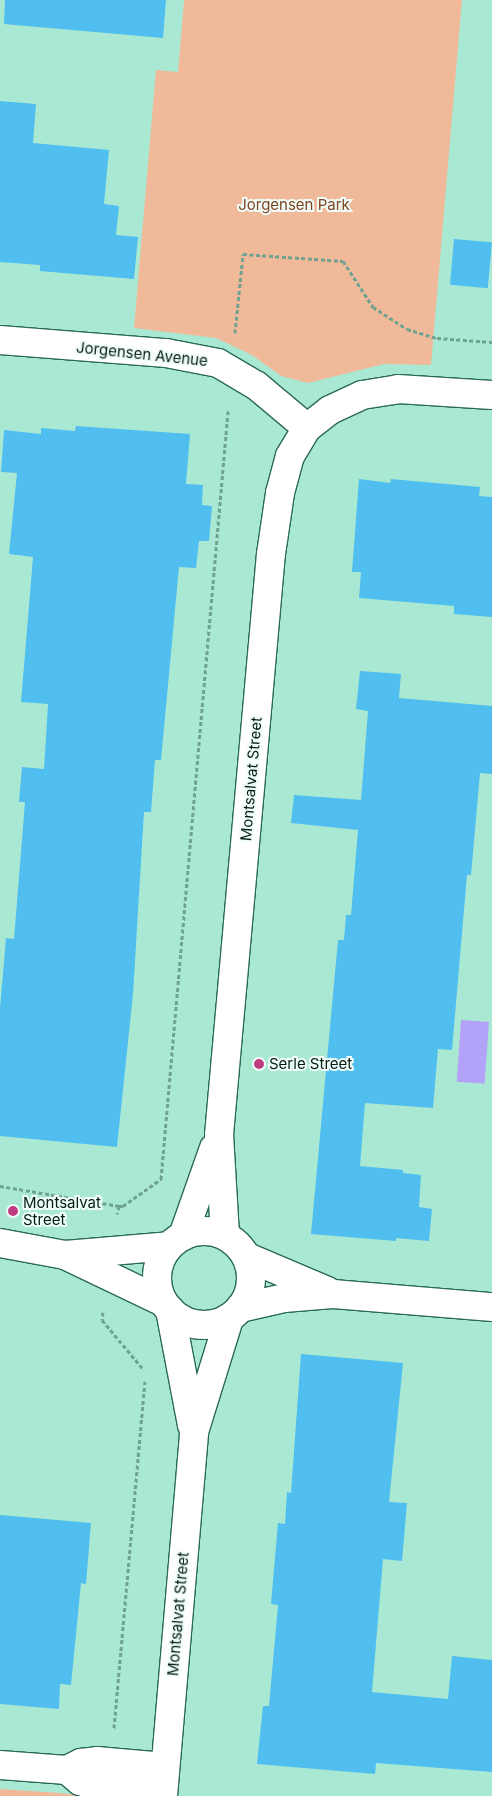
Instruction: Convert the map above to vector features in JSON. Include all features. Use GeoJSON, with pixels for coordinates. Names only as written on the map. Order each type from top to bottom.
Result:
{"type":"FeatureCollection","features":[{"type":"Feature","properties":{"kind":"street","name":"Jorgensen Avenue"},"geometry":{"type":"LineString","coordinates":[[0,340],[197,357],[232,370],[257,386],[307,428]]}},
{"type":"Feature","properties":{"kind":"street"},"geometry":{"type":"LineString","coordinates":[[307,428],[330,410],[362,396],[398,389],[492,395]]}},
{"type":"Feature","properties":{"kind":"street","name":"Montsalvat Street"},"geometry":{"type":"LineString","coordinates":[[225,1235],[219,1135],[271,554],[280,493],[290,456],[307,428]]}},
{"type":"Feature","properties":{"kind":"street","name":"Montsalvat Street"},"geometry":{"type":"LineString","coordinates":[[176,1241],[219,1135]]}},
{"type":"Feature","properties":{"kind":"street"},"geometry":{"type":"LineString","coordinates":[[65,1255],[176,1241],[211,1231],[225,1235],[247,1258],[334,1294]]}},
{"type":"Feature","properties":{"kind":"street"},"geometry":{"type":"LineString","coordinates":[[176,1241],[157,1273],[158,1288],[167,1306],[179,1319],[204,1326],[284,1298],[334,1294],[492,1307]]}},
{"type":"Feature","properties":{"kind":"street"},"geometry":{"type":"LineString","coordinates":[[0,1243],[65,1255],[167,1306]]}},
{"type":"Feature","properties":{"kind":"street"},"geometry":{"type":"LineString","coordinates":[[235,1314],[249,1293],[251,1275],[247,1258]]}},
{"type":"Feature","properties":{"kind":"street","name":"Montsalvat Street"},"geometry":{"type":"LineString","coordinates":[[167,1306],[194,1432]]}},
{"type":"Feature","properties":{"kind":"street","name":"Montsalvat Street"},"geometry":{"type":"LineString","coordinates":[[164,1785],[194,1432],[235,1314]]}},
{"type":"Feature","properties":{"kind":"street"},"geometry":{"type":"LineString","coordinates":[[0,1765],[67,1770],[81,1763],[112,1762],[164,1785]]}},
{"type":"Feature","properties":{"kind":"street"},"geometry":{"type":"LineString","coordinates":[[67,1770],[80,1781],[98,1787],[164,1785]]}},
{"type":"Feature","properties":{"kind":"path"},"geometry":{"type":"LineString","coordinates":[[119,1206],[123,1206],[161,1179],[210,648],[243,254],[343,261],[373,307],[408,329],[437,338],[492,342]]}},
{"type":"Feature","properties":{"kind":"path"},"geometry":{"type":"LineString","coordinates":[[102,1320],[146,1372],[112,1762]]}},
{"type":"Feature","properties":{"kind":"green space","name":"Jorgensen Park"},"geometry":{"type":"Polygon","coordinates":[[[184,0],[462,0],[431,365],[384,364],[308,383],[281,376],[252,355],[216,338],[134,328],[156,70],[178,72],[184,0]]]}},
{"type":"Feature","properties":{"kind":"green space"},"geometry":{"type":"Polygon","coordinates":[[[0,1789],[60,1793],[84,1796],[0,1796],[0,1789]]]}},
{"type":"Feature","properties":{"kind":"shaded area"},"geometry":{"type":"Polygon","coordinates":[[[461,1020],[489,1022],[485,1084],[457,1082],[461,1020]]]}},
{"type":"Feature","properties":{"kind":"building"},"geometry":{"type":"Polygon","coordinates":[[[5,0],[166,0],[163,38],[4,24],[5,0]]]}},
{"type":"Feature","properties":{"kind":"building"},"geometry":{"type":"Polygon","coordinates":[[[0,101],[36,104],[33,143],[109,150],[104,204],[119,206],[116,235],[138,237],[134,279],[40,271],[40,265],[0,262],[0,101]]]}},
{"type":"Feature","properties":{"kind":"building"},"geometry":{"type":"Polygon","coordinates":[[[454,239],[492,242],[488,288],[450,285],[454,239]]]}},
{"type":"Feature","properties":{"kind":"building"},"geometry":{"type":"Polygon","coordinates":[[[76,426],[190,434],[186,484],[203,485],[202,505],[212,506],[209,541],[199,541],[196,568],[179,567],[161,760],[155,760],[151,812],[144,812],[133,994],[117,1147],[0,1136],[0,1008],[6,938],[14,939],[25,802],[19,802],[22,767],[44,769],[48,704],[21,702],[33,557],[9,554],[17,473],[1,472],[4,430],[41,434],[41,428],[75,431],[76,426]]]}},
{"type":"Feature","properties":{"kind":"building"},"geometry":{"type":"Polygon","coordinates":[[[359,479],[390,483],[391,479],[480,487],[479,496],[492,497],[492,617],[454,614],[454,606],[359,598],[361,572],[352,572],[359,479]]]}},
{"type":"Feature","properties":{"kind":"building"},"geometry":{"type":"Polygon","coordinates":[[[360,671],[401,674],[399,698],[492,706],[492,774],[480,773],[471,875],[467,875],[452,1050],[438,1049],[433,1108],[365,1103],[360,1166],[403,1170],[403,1173],[421,1175],[419,1207],[432,1209],[429,1241],[396,1238],[396,1241],[311,1234],[338,940],[344,940],[346,915],[351,915],[358,830],[291,823],[294,795],[361,800],[368,711],[356,709],[360,671]]]}},
{"type":"Feature","properties":{"kind":"building"},"geometry":{"type":"Polygon","coordinates":[[[301,1354],[403,1363],[389,1502],[407,1503],[402,1561],[383,1559],[372,1692],[448,1699],[452,1656],[492,1660],[492,1772],[376,1763],[375,1774],[257,1764],[263,1706],[269,1706],[278,1605],[271,1604],[278,1523],[285,1524],[287,1492],[291,1493],[301,1354]]]}},
{"type":"Feature","properties":{"kind":"building"},"geometry":{"type":"Polygon","coordinates":[[[0,1515],[91,1523],[86,1584],[81,1583],[71,1685],[60,1684],[59,1709],[0,1704],[0,1515]]]}},
{"type":"Feature","properties":{"kind":"place","name":"Serle Street"},"geometry":{"type":"Point","coordinates":[259,1064]}},
{"type":"Feature","properties":{"kind":"place","name":"Montsalvat Street"},"geometry":{"type":"Point","coordinates":[13,1211]}}]}
